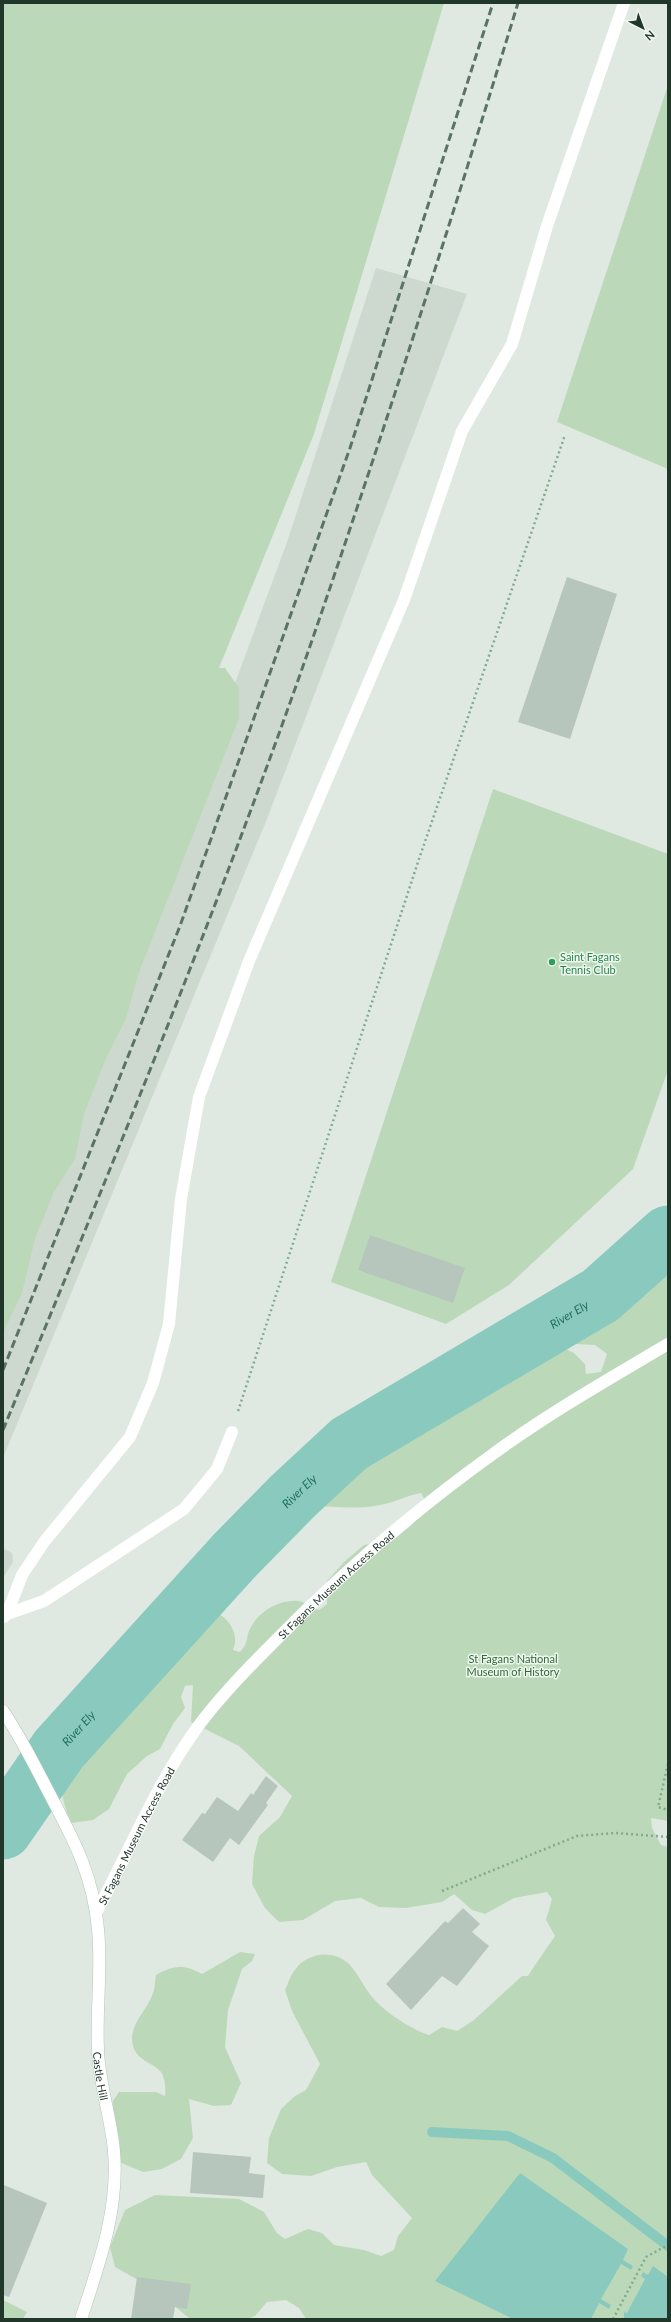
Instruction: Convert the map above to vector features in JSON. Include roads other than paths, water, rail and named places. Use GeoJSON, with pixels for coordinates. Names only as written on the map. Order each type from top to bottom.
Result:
{"type":"FeatureCollection","features":[{"type":"Feature","properties":{"kind":"street"},"geometry":{"type":"LineString","coordinates":[[5,1616],[22,1575],[44,1542],[130,1437],[153,1383],[169,1324],[181,1199],[199,1097],[249,961],[404,600],[462,431],[512,344],[547,226],[624,3]]}},
{"type":"Feature","properties":{"kind":"street","name":"St Fagans Museum Access Road"},"geometry":{"type":"LineString","coordinates":[[96,1913],[161,1787],[200,1724],[250,1667],[306,1610],[360,1562],[493,1454],[548,1417],[668,1344]]}},
{"type":"Feature","properties":{"kind":"street"},"geometry":{"type":"LineString","coordinates":[[5,1616],[44,1601],[184,1509],[217,1469],[232,1432]]}},
{"type":"Feature","properties":{"kind":"street","name":"Castle Hill"},"geometry":{"type":"LineString","coordinates":[[3,1711],[16,1731],[87,1869],[96,1913],[99,1948],[98,2050],[100,2078],[114,2150],[115,2172],[110,2228],[81,2319]]}},
{"type":"Feature","properties":{"kind":"water"},"geometry":{"type":"Polygon","coordinates":[[[520,2173],[628,2249],[623,2260],[633,2266],[631,2270],[621,2264],[601,2299],[611,2305],[609,2309],[599,2303],[591,2319],[513,2319],[435,2281],[520,2173]]]}},
{"type":"Feature","properties":{"kind":"water"},"geometry":{"type":"Polygon","coordinates":[[[653,2266],[668,2277],[668,2319],[624,2319],[624,2312],[627,2313],[645,2279],[641,2276],[643,2272],[648,2275],[653,2266]]]}},
{"type":"Feature","properties":{"kind":"waterway","name":"River Ely"},"geometry":{"type":"LineString","coordinates":[[3,1830],[59,1749],[235,1555],[293,1496],[349,1444],[601,1295],[668,1235]]}},
{"type":"Feature","properties":{"kind":"waterway"},"geometry":{"type":"LineString","coordinates":[[432,2132],[508,2136],[553,2158],[668,2246]]}},
{"type":"Feature","properties":{"kind":"railway"},"geometry":{"type":"LineString","coordinates":[[3,1370],[180,926],[350,448],[493,3]]}},
{"type":"Feature","properties":{"kind":"railway"},"geometry":{"type":"LineString","coordinates":[[3,1430],[83,1236],[200,944],[274,748],[337,569],[390,408],[518,3]]}},
{"type":"Feature","properties":{"kind":"place","name":"Saint Fagans Tennis Club"},"geometry":{"type":"Point","coordinates":[552,962]}},
{"type":"Feature","properties":{"kind":"park label","name":"St Fagans National Museum of History"},"geometry":{"type":"Point","coordinates":[513,1664]}}]}
